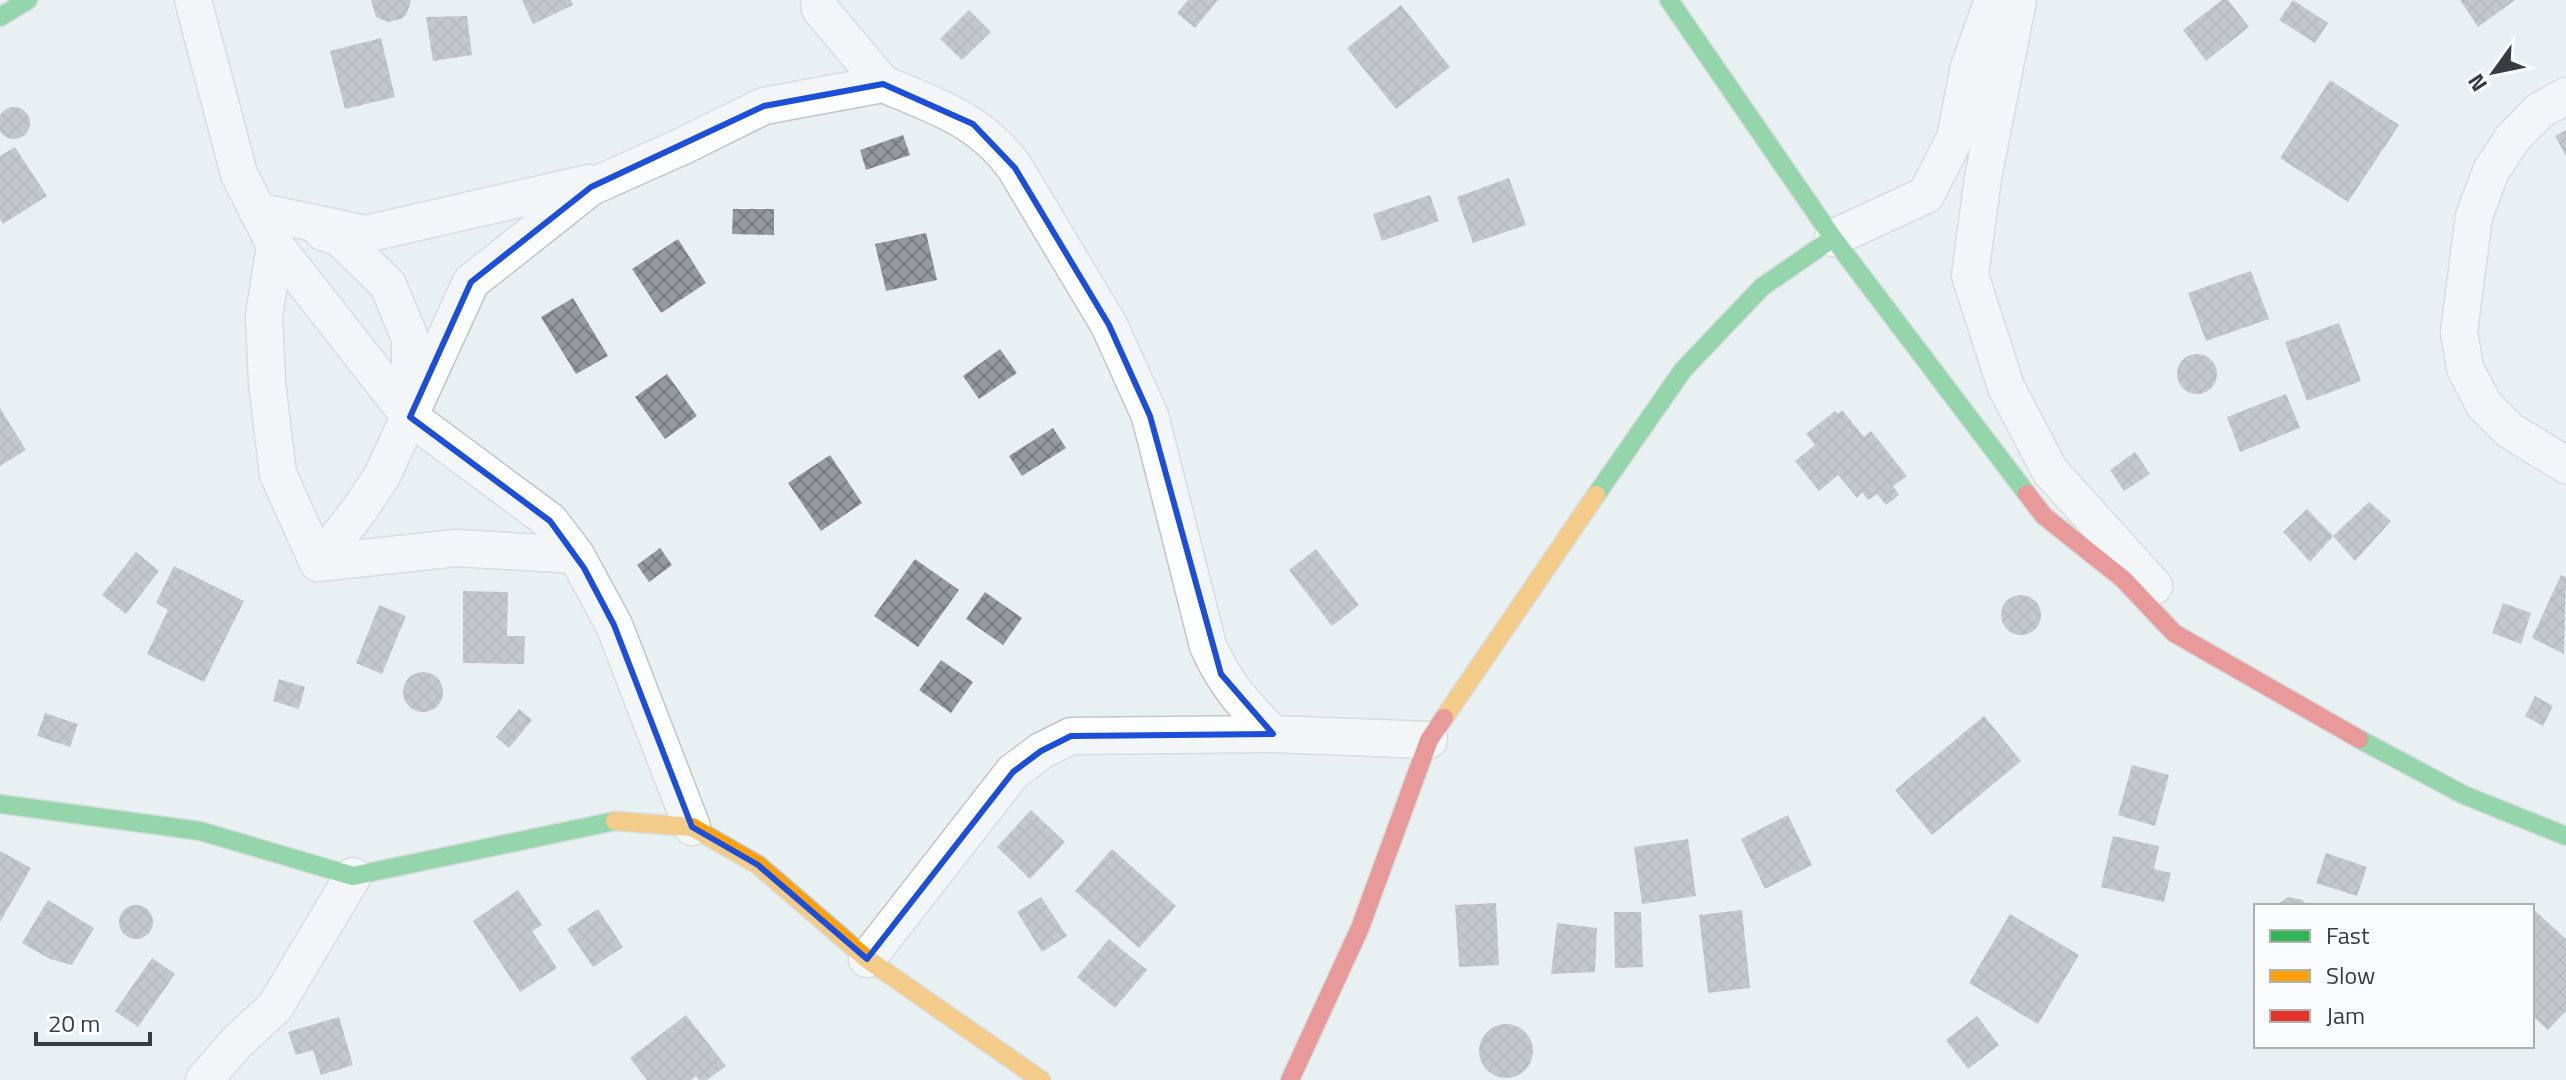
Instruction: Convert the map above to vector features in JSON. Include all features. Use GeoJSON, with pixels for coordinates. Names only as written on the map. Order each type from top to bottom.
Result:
{"type":"FeatureCollection","features":[{"type":"Feature","properties":{"kind":"street"},"geometry":{"type":"LineString","coordinates":[[0,17],[28,0]]}},
{"type":"Feature","properties":{"kind":"street"},"geometry":{"type":"LineString","coordinates":[[193,0],[239,174],[275,245],[410,417],[550,521],[576,555],[614,625],[692,827]]}},
{"type":"Feature","properties":{"kind":"street"},"geometry":{"type":"LineString","coordinates":[[819,0],[820,9],[883,84],[973,124],[999,146],[1015,168],[1109,325],[1150,416],[1208,646],[1221,674],[1239,700],[1273,734]]}},
{"type":"Feature","properties":{"kind":"street"},"geometry":{"type":"LineString","coordinates":[[1669,0],[1833,238],[2044,516],[2123,579],[2174,633],[2391,758],[2464,795],[2566,836]]}},
{"type":"Feature","properties":{"kind":"street"},"geometry":{"type":"LineString","coordinates":[[1290,1080],[1360,928],[1429,740],[1683,370],[1762,287],[1833,238],[1926,195],[1955,138],[1969,67],[1993,0]]}},
{"type":"Feature","properties":{"kind":"street"},"geometry":{"type":"LineString","coordinates":[[2018,0],[1983,178],[1970,275],[2006,387],[2050,471],[2159,591],[2204,650]]}},
{"type":"Feature","properties":{"kind":"street"},"geometry":{"type":"LineString","coordinates":[[318,563],[382,476],[471,282],[591,187],[764,106],[883,84]]}},
{"type":"Feature","properties":{"kind":"street"},"geometry":{"type":"LineString","coordinates":[[2566,96],[2539,111],[2521,129],[2491,171],[2474,216],[2459,332],[2465,368],[2484,405],[2509,430],[2566,465]]}},
{"type":"Feature","properties":{"kind":"street"},"geometry":{"type":"LineString","coordinates":[[257,211],[366,234],[610,179]]}},
{"type":"Feature","properties":{"kind":"street"},"geometry":{"type":"LineString","coordinates":[[257,211],[340,238],[388,285],[410,338],[410,417]]}},
{"type":"Feature","properties":{"kind":"street"},"geometry":{"type":"LineString","coordinates":[[275,245],[264,316],[267,383],[278,474],[318,563]]}},
{"type":"Feature","properties":{"kind":"street"},"geometry":{"type":"LineString","coordinates":[[318,563],[456,548],[576,555]]}},
{"type":"Feature","properties":{"kind":"street"},"geometry":{"type":"LineString","coordinates":[[867,959],[1013,772],[1041,751],[1071,736],[1273,734],[1429,740]]}},
{"type":"Feature","properties":{"kind":"street"},"geometry":{"type":"LineString","coordinates":[[0,804],[200,831],[353,876],[611,821],[692,827],[758,865],[867,959],[1041,1080]]}},
{"type":"Feature","properties":{"kind":"street"},"geometry":{"type":"LineString","coordinates":[[204,1080],[237,1042],[275,1007],[353,876]]}},
{"type":"Feature","properties":{"kind":"highlighted area"},"geometry":{"type":"Polygon","coordinates":[[[883,84],[973,124],[1015,168],[1109,325],[1150,416],[1221,674],[1273,734],[1071,736],[1041,751],[1013,772],[867,959],[758,865],[692,827],[614,625],[584,568],[550,521],[410,417],[471,282],[591,187],[764,106],[883,84]]]}},
{"type":"Feature","properties":{"kind":"building"},"geometry":{"type":"Polygon","coordinates":[[[371,0],[411,2],[406,15],[388,22],[376,17],[371,0]]]}},
{"type":"Feature","properties":{"kind":"building"},"geometry":{"type":"Polygon","coordinates":[[[522,0],[571,0],[573,5],[533,24],[522,0]]]}},
{"type":"Feature","properties":{"kind":"building"},"geometry":{"type":"Polygon","coordinates":[[[1188,0],[1218,0],[1195,28],[1177,13],[1188,0]]]}},
{"type":"Feature","properties":{"kind":"building"},"geometry":{"type":"Polygon","coordinates":[[[2222,0],[2228,0],[2249,27],[2206,61],[2183,30],[2222,0]]]}},
{"type":"Feature","properties":{"kind":"building"},"geometry":{"type":"Polygon","coordinates":[[[2293,0],[2328,23],[2315,43],[2279,20],[2293,0]]]}},
{"type":"Feature","properties":{"kind":"building"},"geometry":{"type":"Polygon","coordinates":[[[2460,0],[2515,0],[2478,27],[2460,0]]]}},
{"type":"Feature","properties":{"kind":"building"},"geometry":{"type":"Polygon","coordinates":[[[1401,5],[1450,67],[1396,109],[1347,48],[1401,5]]]}},
{"type":"Feature","properties":{"kind":"building"},"geometry":{"type":"Polygon","coordinates":[[[969,10],[991,32],[962,60],[940,39],[969,10]]]}},
{"type":"Feature","properties":{"kind":"building"},"geometry":{"type":"Polygon","coordinates":[[[467,16],[472,55],[433,61],[426,17],[467,16]]]}},
{"type":"Feature","properties":{"kind":"building"},"geometry":{"type":"Polygon","coordinates":[[[381,38],[395,97],[345,109],[330,51],[381,38]]]}},
{"type":"Feature","properties":{"kind":"building"},"geometry":{"type":"Polygon","coordinates":[[[2330,80],[2399,125],[2348,202],[2280,158],[2330,80]]]}},
{"type":"Feature","properties":{"kind":"building"},"geometry":{"type":"Polygon","coordinates":[[[8,109],[20,109],[28,117],[28,129],[20,137],[8,137],[0,129],[0,117],[8,109]]]}},
{"type":"Feature","properties":{"kind":"building"},"geometry":{"type":"Polygon","coordinates":[[[2566,130],[2566,156],[2555,136],[2566,130]]]}},
{"type":"Feature","properties":{"kind":"building"},"geometry":{"type":"Polygon","coordinates":[[[903,135],[910,155],[866,170],[860,150],[903,135]]]}},
{"type":"Feature","properties":{"kind":"building"},"geometry":{"type":"Polygon","coordinates":[[[15,147],[47,196],[3,224],[0,219],[0,156],[15,147]]]}},
{"type":"Feature","properties":{"kind":"building"},"geometry":{"type":"Polygon","coordinates":[[[1509,178],[1526,225],[1473,243],[1457,197],[1509,178]]]}},
{"type":"Feature","properties":{"kind":"building"},"geometry":{"type":"Polygon","coordinates":[[[1430,195],[1439,221],[1382,241],[1373,214],[1430,195]]]}},
{"type":"Feature","properties":{"kind":"building"},"geometry":{"type":"Polygon","coordinates":[[[733,209],[774,209],[774,235],[732,234],[733,209]]]}},
{"type":"Feature","properties":{"kind":"building"},"geometry":{"type":"Polygon","coordinates":[[[926,233],[937,280],[886,291],[875,244],[926,233]]]}},
{"type":"Feature","properties":{"kind":"building"},"geometry":{"type":"Polygon","coordinates":[[[678,239],[706,283],[661,313],[632,269],[678,239]]]}},
{"type":"Feature","properties":{"kind":"building"},"geometry":{"type":"Polygon","coordinates":[[[2251,271],[2269,319],[2206,341],[2188,293],[2251,271]]]}},
{"type":"Feature","properties":{"kind":"building"},"geometry":{"type":"Polygon","coordinates":[[[573,298],[608,356],[576,374],[541,317],[573,298]]]}},
{"type":"Feature","properties":{"kind":"building"},"geometry":{"type":"Polygon","coordinates":[[[2339,323],[2361,381],[2307,401],[2285,342],[2339,323]]]}},
{"type":"Feature","properties":{"kind":"building"},"geometry":{"type":"Polygon","coordinates":[[[1000,349],[1017,373],[979,399],[963,376],[1000,349]]]}},
{"type":"Feature","properties":{"kind":"building"},"geometry":{"type":"Polygon","coordinates":[[[2197,354],[2211,360],[2217,374],[2211,388],[2197,394],[2183,388],[2177,374],[2183,360],[2197,354]]]}},
{"type":"Feature","properties":{"kind":"building"},"geometry":{"type":"Polygon","coordinates":[[[667,374],[697,416],[665,439],[635,397],[667,374]]]}},
{"type":"Feature","properties":{"kind":"building"},"geometry":{"type":"Polygon","coordinates":[[[2286,394],[2300,428],[2240,452],[2227,417],[2286,394]]]}},
{"type":"Feature","properties":{"kind":"building"},"geometry":{"type":"Polygon","coordinates":[[[0,408],[26,450],[0,466],[0,408]]]}},
{"type":"Feature","properties":{"kind":"building"},"geometry":{"type":"Polygon","coordinates":[[[1842,410],[1864,437],[1871,431],[1907,476],[1893,486],[1899,495],[1886,505],[1877,494],[1868,500],[1862,492],[1857,498],[1838,475],[1819,491],[1795,461],[1815,445],[1806,434],[1835,411],[1838,414],[1842,410]]]}},
{"type":"Feature","properties":{"kind":"building"},"geometry":{"type":"Polygon","coordinates":[[[1053,428],[1066,448],[1022,476],[1009,456],[1053,428]]]}},
{"type":"Feature","properties":{"kind":"building"},"geometry":{"type":"Polygon","coordinates":[[[2135,452],[2150,474],[2124,491],[2110,470],[2135,452]]]}},
{"type":"Feature","properties":{"kind":"building"},"geometry":{"type":"Polygon","coordinates":[[[830,455],[862,503],[821,531],[788,483],[830,455]]]}},
{"type":"Feature","properties":{"kind":"building"},"geometry":{"type":"Polygon","coordinates":[[[2369,502],[2391,521],[2355,561],[2333,536],[2369,502]]]}},
{"type":"Feature","properties":{"kind":"building"},"geometry":{"type":"Polygon","coordinates":[[[2307,509],[2333,536],[2310,562],[2283,532],[2307,509]]]}},
{"type":"Feature","properties":{"kind":"building"},"geometry":{"type":"Polygon","coordinates":[[[660,548],[672,565],[649,582],[637,565],[660,548]]]}},
{"type":"Feature","properties":{"kind":"building"},"geometry":{"type":"Polygon","coordinates":[[[1316,549],[1359,605],[1332,626],[1289,570],[1316,549]]]}},
{"type":"Feature","properties":{"kind":"building"},"geometry":{"type":"Polygon","coordinates":[[[136,552],[159,571],[126,614],[102,595],[136,552]]]}},
{"type":"Feature","properties":{"kind":"building"},"geometry":{"type":"Polygon","coordinates":[[[915,559],[959,590],[918,647],[874,616],[915,559]]]}},
{"type":"Feature","properties":{"kind":"building"},"geometry":{"type":"Polygon","coordinates":[[[174,566],[244,601],[204,682],[147,654],[168,610],[156,603],[174,566]]]}},
{"type":"Feature","properties":{"kind":"building"},"geometry":{"type":"Polygon","coordinates":[[[2561,575],[2566,577],[2564,654],[2532,638],[2561,575]]]}},
{"type":"Feature","properties":{"kind":"building"},"geometry":{"type":"Polygon","coordinates":[[[463,591],[508,592],[507,636],[525,636],[524,664],[463,663],[463,591]]]}},
{"type":"Feature","properties":{"kind":"building"},"geometry":{"type":"Polygon","coordinates":[[[985,592],[1022,618],[1003,645],[966,619],[985,592]]]}},
{"type":"Feature","properties":{"kind":"building"},"geometry":{"type":"Polygon","coordinates":[[[2021,595],[2035,601],[2041,615],[2035,629],[2021,635],[2007,629],[2001,615],[2007,601],[2021,595]]]}},
{"type":"Feature","properties":{"kind":"building"},"geometry":{"type":"Polygon","coordinates":[[[2503,603],[2531,613],[2521,644],[2492,633],[2503,603]]]}},
{"type":"Feature","properties":{"kind":"building"},"geometry":{"type":"Polygon","coordinates":[[[379,605],[406,616],[382,674],[356,663],[379,605]]]}},
{"type":"Feature","properties":{"kind":"building"},"geometry":{"type":"Polygon","coordinates":[[[941,660],[973,682],[951,713],[919,690],[941,660]]]}},
{"type":"Feature","properties":{"kind":"building"},"geometry":{"type":"Polygon","coordinates":[[[423,672],[437,678],[443,692],[437,706],[423,712],[409,706],[403,692],[409,678],[423,672]]]}},
{"type":"Feature","properties":{"kind":"building"},"geometry":{"type":"Polygon","coordinates":[[[279,679],[305,687],[299,709],[273,701],[279,679]]]}},
{"type":"Feature","properties":{"kind":"building"},"geometry":{"type":"Polygon","coordinates":[[[2535,696],[2553,706],[2543,726],[2525,716],[2535,696]]]}},
{"type":"Feature","properties":{"kind":"building"},"geometry":{"type":"Polygon","coordinates":[[[519,709],[532,720],[509,748],[496,737],[519,709]]]}},
{"type":"Feature","properties":{"kind":"building"},"geometry":{"type":"Polygon","coordinates":[[[45,713],[78,724],[70,747],[37,736],[45,713]]]}},
{"type":"Feature","properties":{"kind":"building"},"geometry":{"type":"Polygon","coordinates":[[[1984,716],[2021,761],[1932,835],[1895,790],[1984,716]]]}},
{"type":"Feature","properties":{"kind":"building"},"geometry":{"type":"Polygon","coordinates":[[[2132,765],[2169,775],[2155,826],[2118,815],[2132,765]]]}},
{"type":"Feature","properties":{"kind":"building"},"geometry":{"type":"Polygon","coordinates":[[[1031,810],[1065,842],[1030,879],[997,847],[1031,810]]]}},
{"type":"Feature","properties":{"kind":"building"},"geometry":{"type":"Polygon","coordinates":[[[1788,815],[1812,865],[1765,889],[1741,839],[1788,815]]]}},
{"type":"Feature","properties":{"kind":"building"},"geometry":{"type":"Polygon","coordinates":[[[2113,836],[2159,846],[2154,869],[2171,873],[2164,902],[2101,887],[2113,836]]]}},
{"type":"Feature","properties":{"kind":"building"},"geometry":{"type":"Polygon","coordinates":[[[1688,839],[1696,896],[1642,904],[1634,847],[1688,839]]]}},
{"type":"Feature","properties":{"kind":"building"},"geometry":{"type":"Polygon","coordinates":[[[1112,849],[1176,906],[1139,948],[1075,891],[1112,849]]]}},
{"type":"Feature","properties":{"kind":"building"},"geometry":{"type":"Polygon","coordinates":[[[0,851],[31,868],[0,922],[0,851]]]}},
{"type":"Feature","properties":{"kind":"building"},"geometry":{"type":"Polygon","coordinates":[[[2326,853],[2367,867],[2357,896],[2316,883],[2326,853]]]}},
{"type":"Feature","properties":{"kind":"building"},"geometry":{"type":"Polygon","coordinates":[[[518,890],[542,925],[532,931],[557,968],[520,992],[473,921],[518,890]]]}},
{"type":"Feature","properties":{"kind":"building"},"geometry":{"type":"Polygon","coordinates":[[[1041,897],[1067,936],[1042,952],[1017,912],[1041,897]]]}},
{"type":"Feature","properties":{"kind":"building"},"geometry":{"type":"Polygon","coordinates":[[[2288,897],[2307,904],[2278,904],[2288,897]]]}},
{"type":"Feature","properties":{"kind":"building"},"geometry":{"type":"Polygon","coordinates":[[[48,900],[94,928],[72,965],[50,959],[22,943],[48,900]]]}},
{"type":"Feature","properties":{"kind":"building"},"geometry":{"type":"Polygon","coordinates":[[[1496,903],[1499,965],[1459,967],[1455,905],[1496,903]]]}},
{"type":"Feature","properties":{"kind":"building"},"geometry":{"type":"Polygon","coordinates":[[[136,905],[148,910],[153,922],[148,934],[136,939],[124,934],[119,922],[124,910],[136,905]]]}},
{"type":"Feature","properties":{"kind":"building"},"geometry":{"type":"Polygon","coordinates":[[[598,909],[623,947],[593,967],[567,929],[598,909]]]}},
{"type":"Feature","properties":{"kind":"building"},"geometry":{"type":"Polygon","coordinates":[[[1742,910],[1750,988],[1708,993],[1699,915],[1742,910]]]}},
{"type":"Feature","properties":{"kind":"building"},"geometry":{"type":"Polygon","coordinates":[[[2534,910],[2566,939],[2566,1011],[2548,1030],[2534,1017],[2534,910]]]}},
{"type":"Feature","properties":{"kind":"building"},"geometry":{"type":"Polygon","coordinates":[[[1614,912],[1641,912],[1643,967],[1615,968],[1614,912]]]}},
{"type":"Feature","properties":{"kind":"building"},"geometry":{"type":"Polygon","coordinates":[[[2010,914],[2079,955],[2038,1024],[1969,983],[2010,914]]]}},
{"type":"Feature","properties":{"kind":"building"},"geometry":{"type":"Polygon","coordinates":[[[1557,923],[1597,928],[1595,972],[1551,974],[1557,923]]]}},
{"type":"Feature","properties":{"kind":"building"},"geometry":{"type":"Polygon","coordinates":[[[1109,939],[1147,970],[1115,1008],[1077,977],[1109,939]]]}},
{"type":"Feature","properties":{"kind":"building"},"geometry":{"type":"Polygon","coordinates":[[[152,958],[175,974],[138,1027],[115,1011],[152,958]]]}},
{"type":"Feature","properties":{"kind":"building"},"geometry":{"type":"Polygon","coordinates":[[[686,1015],[726,1066],[707,1080],[699,1080],[696,1076],[691,1080],[647,1080],[630,1058],[686,1015]]]}},
{"type":"Feature","properties":{"kind":"building"},"geometry":{"type":"Polygon","coordinates":[[[1977,1016],[1999,1045],[1968,1069],[1946,1040],[1977,1016]]]}},
{"type":"Feature","properties":{"kind":"building"},"geometry":{"type":"Polygon","coordinates":[[[339,1017],[353,1065],[321,1075],[313,1050],[296,1055],[288,1032],[339,1017]]]}},
{"type":"Feature","properties":{"kind":"building"},"geometry":{"type":"Polygon","coordinates":[[[1506,1024],[1525,1032],[1533,1051],[1525,1070],[1506,1078],[1487,1070],[1479,1051],[1487,1032],[1506,1024]]]}},
{"type":"Feature","properties":{"kind":"traffic: fast"},"geometry":{"type":"LineString","coordinates":[[0,17],[28,0]]}},
{"type":"Feature","properties":{"kind":"traffic: fast"},"geometry":{"type":"LineString","coordinates":[[1669,0],[1833,238],[2027,494]]}},
{"type":"Feature","properties":{"kind":"traffic: fast"},"geometry":{"type":"LineString","coordinates":[[1596,495],[1683,370],[1762,287],[1833,238]]}},
{"type":"Feature","properties":{"kind":"traffic: fast"},"geometry":{"type":"LineString","coordinates":[[2359,739],[2464,795],[2566,836]]}},
{"type":"Feature","properties":{"kind":"traffic: fast"},"geometry":{"type":"LineString","coordinates":[[0,804],[200,831],[353,876],[615,821]]}},
{"type":"Feature","properties":{"kind":"traffic: slow"},"geometry":{"type":"LineString","coordinates":[[1444,718],[1596,495]]}},
{"type":"Feature","properties":{"kind":"traffic: slow"},"geometry":{"type":"LineString","coordinates":[[615,821],[692,827],[758,865],[867,959],[1041,1080]]}},
{"type":"Feature","properties":{"kind":"traffic: jam"},"geometry":{"type":"LineString","coordinates":[[2027,494],[2044,516],[2123,579],[2174,633],[2359,739]]}},
{"type":"Feature","properties":{"kind":"traffic: jam"},"geometry":{"type":"LineString","coordinates":[[1290,1080],[1360,928],[1429,740],[1444,718]]}}]}
